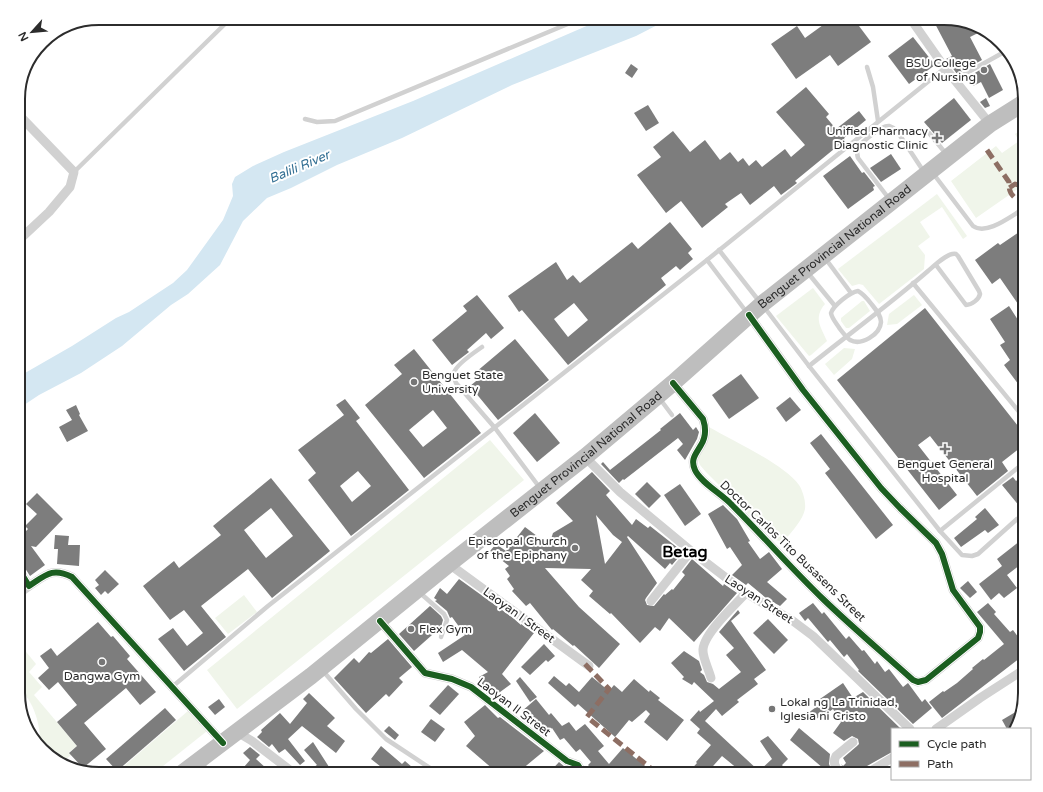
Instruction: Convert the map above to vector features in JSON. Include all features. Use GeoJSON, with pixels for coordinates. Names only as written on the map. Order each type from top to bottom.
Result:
{"type":"FeatureCollection","features":[{"type":"Feature","properties":{"kind":"highway","name":"Benguet Provincial National Road"},"geometry":{"type":"LineString","coordinates":[[191,767],[380,621],[449,564],[585,457],[762,304],[990,124],[1018,106]]}},
{"type":"Feature","properties":{"kind":"street"},"geometry":{"type":"LineString","coordinates":[[915,25],[954,80],[990,124]]}},
{"type":"Feature","properties":{"kind":"street"},"geometry":{"type":"LineString","coordinates":[[25,121],[74,172],[70,187],[48,212],[25,234]]}},
{"type":"Feature","properties":{"kind":"street","name":"Doctor Carlos Tito Busasens Street"},"geometry":{"type":"LineString","coordinates":[[672,383],[703,419],[705,426],[702,445],[693,459],[693,465],[696,471],[703,479],[728,500],[822,598],[913,680],[918,682],[926,680],[978,638],[980,627],[953,590],[942,554],[936,543],[881,488],[803,390],[749,315]]}},
{"type":"Feature","properties":{"kind":"street","name":"Laoyan Street"},"geometry":{"type":"LineString","coordinates":[[585,457],[620,492],[692,551],[746,593],[793,621],[813,636],[909,728]]}},
{"type":"Feature","properties":{"kind":"street"},"geometry":{"type":"LineString","coordinates":[[651,601],[692,551]]}},
{"type":"Feature","properties":{"kind":"street","name":"Laoyan I Street"},"geometry":{"type":"LineString","coordinates":[[449,564],[588,666]]}},
{"type":"Feature","properties":{"kind":"street"},"geometry":{"type":"LineString","coordinates":[[25,589],[48,574],[57,571],[72,577],[223,743]]}},
{"type":"Feature","properties":{"kind":"street"},"geometry":{"type":"LineString","coordinates":[[25,579],[29,586]]}},
{"type":"Feature","properties":{"kind":"street"},"geometry":{"type":"LineString","coordinates":[[711,678],[703,650],[706,640],[711,631],[746,593]]}},
{"type":"Feature","properties":{"kind":"street","name":"Laoyan II Street"},"geometry":{"type":"LineString","coordinates":[[380,621],[426,673],[452,679],[471,687],[566,760],[578,765],[579,767]]}},
{"type":"Feature","properties":{"kind":"street"},"geometry":{"type":"LineString","coordinates":[[937,728],[1018,674]]}},
{"type":"Feature","properties":{"kind":"street"},"geometry":{"type":"LineString","coordinates":[[237,732],[252,741],[287,767]]}},
{"type":"Feature","properties":{"kind":"street"},"geometry":{"type":"LineString","coordinates":[[836,767],[834,759],[836,756],[853,742]]}},
{"type":"Feature","properties":{"kind":"street"},"geometry":{"type":"LineString","coordinates":[[877,767],[891,759]]}},
{"type":"Feature","properties":{"kind":"lane"},"geometry":{"type":"LineString","coordinates":[[74,172],[224,25]]}},
{"type":"Feature","properties":{"kind":"lane"},"geometry":{"type":"LineString","coordinates":[[304,119],[317,122],[335,121],[565,25]]}},
{"type":"Feature","properties":{"kind":"lane"},"geometry":{"type":"LineString","coordinates":[[954,80],[1002,53]]}},
{"type":"Feature","properties":{"kind":"lane"},"geometry":{"type":"LineString","coordinates":[[867,67],[873,87],[878,121]]}},
{"type":"Feature","properties":{"kind":"lane"},"geometry":{"type":"LineString","coordinates":[[172,687],[268,606],[707,260],[945,68]]}},
{"type":"Feature","properties":{"kind":"lane"},"geometry":{"type":"LineString","coordinates":[[891,202],[858,158],[857,153],[858,148],[863,143],[879,129],[887,126],[892,127],[897,131],[929,173],[977,229],[992,227],[1018,212]]}},
{"type":"Feature","properties":{"kind":"lane"},"geometry":{"type":"LineString","coordinates":[[929,133],[949,157]]}},
{"type":"Feature","properties":{"kind":"lane"},"geometry":{"type":"LineString","coordinates":[[719,250],[940,531],[962,555],[972,556],[978,554],[1018,519]]}},
{"type":"Feature","properties":{"kind":"lane"},"geometry":{"type":"LineString","coordinates":[[809,366],[936,264],[950,254],[956,254],[979,291],[980,294],[978,297],[970,305],[966,305],[936,264]]}},
{"type":"Feature","properties":{"kind":"lane"},"geometry":{"type":"LineString","coordinates":[[824,256],[852,293]]}},
{"type":"Feature","properties":{"kind":"lane"},"geometry":{"type":"LineString","coordinates":[[707,260],[749,315]]}},
{"type":"Feature","properties":{"kind":"lane"},"geometry":{"type":"LineString","coordinates":[[806,270],[835,306]]}},
{"type":"Feature","properties":{"kind":"lane"},"geometry":{"type":"LineString","coordinates":[[913,283],[1018,410]]}},
{"type":"Feature","properties":{"kind":"lane"},"geometry":{"type":"LineString","coordinates":[[856,291],[860,292],[878,312],[880,317],[880,326],[877,331],[870,338],[864,341],[855,342],[846,337],[831,316],[832,310],[835,306],[852,293],[856,291]]}},
{"type":"Feature","properties":{"kind":"lane"},"geometry":{"type":"LineString","coordinates":[[482,347],[456,368],[454,374],[456,383],[495,428],[542,491]]}},
{"type":"Feature","properties":{"kind":"lane"},"geometry":{"type":"LineString","coordinates":[[657,396],[672,415]]}},
{"type":"Feature","properties":{"kind":"lane"},"geometry":{"type":"LineString","coordinates":[[940,531],[1018,468]]}},
{"type":"Feature","properties":{"kind":"lane"},"geometry":{"type":"LineString","coordinates":[[418,591],[444,614],[447,620],[441,637]]}},
{"type":"Feature","properties":{"kind":"lane"},"geometry":{"type":"LineString","coordinates":[[320,668],[386,739],[428,767]]}},
{"type":"Feature","properties":{"kind":"lane"},"geometry":{"type":"LineString","coordinates":[[198,762],[205,767]]}},
{"type":"Feature","properties":{"kind":"shaded area"},"geometry":{"type":"Polygon","coordinates":[[[1018,132],[1018,139],[1015,134],[1018,132]]]}},
{"type":"Feature","properties":{"kind":"shaded area"},"geometry":{"type":"Polygon","coordinates":[[[1018,142],[1018,189],[976,218],[951,181],[996,146],[1002,153],[1018,142]]]}},
{"type":"Feature","properties":{"kind":"shaded area"},"geometry":{"type":"Polygon","coordinates":[[[937,194],[967,236],[963,239],[942,207],[920,222],[930,237],[918,246],[925,255],[924,269],[879,304],[863,285],[859,284],[852,286],[838,269],[937,194]]]}},
{"type":"Feature","properties":{"kind":"shaded area"},"geometry":{"type":"Polygon","coordinates":[[[813,288],[825,304],[819,314],[819,322],[827,341],[809,356],[776,316],[813,288]]]}},
{"type":"Feature","properties":{"kind":"shaded area"},"geometry":{"type":"Polygon","coordinates":[[[914,295],[922,305],[897,324],[887,325],[889,314],[914,295]]]}},
{"type":"Feature","properties":{"kind":"shaded area"},"geometry":{"type":"Polygon","coordinates":[[[864,301],[870,311],[849,328],[846,328],[841,321],[841,318],[864,301]]]}},
{"type":"Feature","properties":{"kind":"shaded area"},"geometry":{"type":"Polygon","coordinates":[[[844,348],[855,349],[852,359],[834,375],[825,364],[844,348]]]}},
{"type":"Feature","properties":{"kind":"shaded area"},"geometry":{"type":"Polygon","coordinates":[[[709,427],[770,461],[792,477],[799,485],[804,497],[804,513],[800,521],[785,540],[779,541],[773,539],[700,465],[698,460],[709,427]]]}},
{"type":"Feature","properties":{"kind":"shaded area"},"geometry":{"type":"Polygon","coordinates":[[[490,440],[524,480],[237,709],[207,670],[490,440]]]}},
{"type":"Feature","properties":{"kind":"shaded area"},"geometry":{"type":"Polygon","coordinates":[[[244,595],[257,612],[228,634],[215,618],[244,595]]]}},
{"type":"Feature","properties":{"kind":"shaded area"},"geometry":{"type":"Polygon","coordinates":[[[25,651],[36,664],[29,672],[42,687],[34,695],[77,746],[69,752],[71,755],[66,759],[52,750],[40,738],[38,722],[25,694],[25,651]]]}},
{"type":"Feature","properties":{"kind":"shaded area"},"geometry":{"type":"Polygon","coordinates":[[[188,711],[207,731],[162,767],[123,767],[188,711]]]}},
{"type":"Feature","properties":{"kind":"water","name":"Balili River"},"geometry":{"type":"Polygon","coordinates":[[[589,25],[657,25],[636,36],[512,85],[402,138],[337,165],[267,198],[243,221],[220,265],[188,294],[171,305],[122,346],[81,373],[39,395],[25,404],[25,373],[72,346],[116,318],[129,312],[173,283],[187,270],[223,220],[233,196],[232,184],[235,177],[253,166],[284,152],[413,101],[589,25]]]}},
{"type":"Feature","properties":{"kind":"building"},"geometry":{"type":"Polygon","coordinates":[[[823,25],[858,25],[871,42],[838,66],[830,55],[796,79],[771,44],[797,26],[805,38],[823,25]]]}},
{"type":"Feature","properties":{"kind":"building"},"geometry":{"type":"Polygon","coordinates":[[[936,25],[953,26],[968,29],[978,33],[970,37],[982,60],[957,74],[946,59],[952,56],[936,25]]]}},
{"type":"Feature","properties":{"kind":"building"},"geometry":{"type":"Polygon","coordinates":[[[913,37],[935,65],[909,84],[888,56],[913,37]]]}},
{"type":"Feature","properties":{"kind":"building"},"geometry":{"type":"Polygon","coordinates":[[[631,64],[638,69],[632,78],[625,73],[631,64]]]}},
{"type":"Feature","properties":{"kind":"building"},"geometry":{"type":"Polygon","coordinates":[[[990,64],[1003,90],[989,98],[981,82],[973,86],[968,77],[990,64]]]}},
{"type":"Feature","properties":{"kind":"building"},"geometry":{"type":"Polygon","coordinates":[[[806,87],[829,114],[826,117],[836,129],[859,111],[866,120],[844,138],[845,140],[795,181],[797,183],[781,195],[774,186],[750,205],[741,193],[725,204],[728,207],[702,228],[681,201],[666,213],[637,175],[661,157],[653,147],[673,131],[690,152],[705,140],[720,160],[730,152],[738,162],[743,158],[749,166],[756,160],[762,167],[785,149],[791,157],[805,145],[776,112],[806,87]]]}},
{"type":"Feature","properties":{"kind":"building"},"geometry":{"type":"Polygon","coordinates":[[[954,98],[971,120],[942,143],[924,122],[954,98]]]}},
{"type":"Feature","properties":{"kind":"building"},"geometry":{"type":"Polygon","coordinates":[[[986,98],[990,106],[985,108],[980,102],[986,98]]]}},
{"type":"Feature","properties":{"kind":"building"},"geometry":{"type":"Polygon","coordinates":[[[648,105],[659,123],[646,131],[634,113],[648,105]]]}},
{"type":"Feature","properties":{"kind":"building"},"geometry":{"type":"Polygon","coordinates":[[[891,154],[901,169],[881,182],[870,168],[891,154]]]}},
{"type":"Feature","properties":{"kind":"building"},"geometry":{"type":"Polygon","coordinates":[[[850,156],[862,173],[864,172],[875,186],[873,187],[874,190],[848,209],[823,176],[850,156]]]}},
{"type":"Feature","properties":{"kind":"building"},"geometry":{"type":"Polygon","coordinates":[[[670,222],[692,249],[688,253],[693,259],[680,270],[676,266],[661,278],[666,285],[568,365],[522,310],[519,312],[508,296],[556,262],[567,280],[573,275],[580,283],[632,242],[638,249],[670,222]],[[574,303],[554,319],[568,337],[588,320],[574,303]]]}},
{"type":"Feature","properties":{"kind":"building"},"geometry":{"type":"Polygon","coordinates":[[[1018,233],[1018,304],[1000,278],[992,284],[975,260],[998,243],[1000,245],[1018,233]]]}},
{"type":"Feature","properties":{"kind":"building"},"geometry":{"type":"Polygon","coordinates":[[[477,295],[504,328],[491,339],[486,333],[467,350],[469,352],[452,365],[432,340],[467,311],[463,306],[477,295]]]}},
{"type":"Feature","properties":{"kind":"building"},"geometry":{"type":"Polygon","coordinates":[[[1009,306],[1018,320],[1018,384],[1004,365],[1010,360],[1000,345],[1005,342],[990,319],[1009,306]]]}},
{"type":"Feature","properties":{"kind":"building","name":"Benguet General Hospital"},"geometry":{"type":"Polygon","coordinates":[[[925,308],[1018,426],[1018,449],[1002,462],[1008,471],[977,496],[930,436],[918,445],[957,495],[939,510],[837,380],[925,308]]]}},
{"type":"Feature","properties":{"kind":"building"},"geometry":{"type":"Polygon","coordinates":[[[515,339],[549,380],[498,420],[470,386],[481,377],[476,372],[515,339]]]}},
{"type":"Feature","properties":{"kind":"building"},"geometry":{"type":"Polygon","coordinates":[[[414,349],[481,433],[424,478],[365,405],[402,374],[394,365],[414,349]],[[433,410],[409,430],[423,447],[447,428],[433,410]]]}},
{"type":"Feature","properties":{"kind":"building"},"geometry":{"type":"Polygon","coordinates":[[[741,374],[759,398],[729,419],[712,395],[741,374]]]}},
{"type":"Feature","properties":{"kind":"building"},"geometry":{"type":"Polygon","coordinates":[[[790,397],[801,410],[786,422],[776,408],[790,397]]]}},
{"type":"Feature","properties":{"kind":"building"},"geometry":{"type":"Polygon","coordinates":[[[345,399],[360,418],[356,421],[409,490],[351,536],[308,480],[316,473],[298,450],[344,415],[336,405],[345,399]],[[358,471],[340,486],[352,502],[371,486],[358,471]]]}},
{"type":"Feature","properties":{"kind":"building"},"geometry":{"type":"Polygon","coordinates":[[[76,405],[80,414],[79,415],[88,431],[67,442],[59,427],[72,420],[66,410],[76,405]]]}},
{"type":"Feature","properties":{"kind":"building"},"geometry":{"type":"Polygon","coordinates":[[[535,413],[560,443],[537,462],[513,433],[535,413]]]}},
{"type":"Feature","properties":{"kind":"building"},"geometry":{"type":"Polygon","coordinates":[[[680,413],[693,430],[696,427],[699,432],[697,439],[685,460],[677,450],[683,444],[678,438],[619,483],[601,464],[603,462],[610,470],[680,413]]]}},
{"type":"Feature","properties":{"kind":"building"},"geometry":{"type":"Polygon","coordinates":[[[821,434],[893,525],[876,539],[825,473],[830,469],[810,443],[821,434]]]}},
{"type":"Feature","properties":{"kind":"building"},"geometry":{"type":"Polygon","coordinates":[[[592,472],[610,491],[606,495],[632,525],[636,519],[648,528],[650,526],[683,552],[672,565],[670,563],[665,569],[628,536],[627,537],[657,583],[645,600],[647,605],[654,606],[664,594],[665,595],[672,589],[673,590],[685,575],[682,572],[692,559],[723,586],[724,584],[737,593],[694,642],[669,618],[660,631],[655,627],[640,643],[611,613],[610,614],[589,596],[593,591],[581,580],[591,569],[545,568],[579,607],[620,644],[599,668],[574,645],[573,646],[553,629],[552,630],[530,603],[526,606],[512,591],[514,589],[507,579],[510,576],[505,569],[509,566],[490,551],[496,544],[506,551],[525,527],[549,545],[553,533],[573,521],[556,503],[592,472]],[[596,515],[605,564],[622,542],[613,535],[596,515]]]}},
{"type":"Feature","properties":{"kind":"building"},"geometry":{"type":"Polygon","coordinates":[[[1013,477],[1016,481],[1018,479],[1018,504],[1002,485],[1013,477]]]}},
{"type":"Feature","properties":{"kind":"building"},"geometry":{"type":"Polygon","coordinates":[[[271,478],[330,551],[272,598],[248,569],[201,606],[226,637],[184,671],[158,639],[173,628],[187,646],[203,633],[184,610],[170,620],[143,586],[174,561],[179,568],[221,535],[213,526],[271,478]],[[271,508],[244,530],[266,558],[293,536],[271,508]]]}},
{"type":"Feature","properties":{"kind":"building"},"geometry":{"type":"Polygon","coordinates":[[[647,482],[661,496],[649,508],[635,494],[647,482]]]}},
{"type":"Feature","properties":{"kind":"building"},"geometry":{"type":"Polygon","coordinates":[[[680,484],[701,514],[685,526],[664,495],[680,484]]]}},
{"type":"Feature","properties":{"kind":"building"},"geometry":{"type":"Polygon","coordinates":[[[37,493],[63,519],[36,547],[31,546],[45,565],[30,576],[25,568],[25,532],[28,529],[25,526],[37,514],[26,504],[37,493]]]}},
{"type":"Feature","properties":{"kind":"building"},"geometry":{"type":"Polygon","coordinates":[[[723,505],[737,519],[750,541],[748,542],[760,559],[769,552],[782,569],[767,582],[787,599],[780,606],[766,598],[748,583],[746,585],[732,575],[742,565],[730,547],[727,549],[708,514],[723,505]]]}},
{"type":"Feature","properties":{"kind":"building"},"geometry":{"type":"Polygon","coordinates":[[[985,508],[999,525],[988,533],[985,530],[961,547],[954,538],[977,519],[975,517],[985,508]]]}},
{"type":"Feature","properties":{"kind":"building"},"geometry":{"type":"Polygon","coordinates":[[[55,535],[69,536],[68,545],[80,545],[79,566],[57,564],[58,549],[54,549],[55,535]]]}},
{"type":"Feature","properties":{"kind":"building"},"geometry":{"type":"Polygon","coordinates":[[[1018,542],[1018,566],[1007,575],[1017,588],[1004,598],[999,593],[991,600],[979,584],[1002,566],[997,559],[1018,542]]]}},
{"type":"Feature","properties":{"kind":"building"},"geometry":{"type":"Polygon","coordinates":[[[105,570],[119,584],[108,594],[105,591],[101,595],[95,588],[99,585],[95,580],[105,570]]]}},
{"type":"Feature","properties":{"kind":"building"},"geometry":{"type":"Polygon","coordinates":[[[459,579],[534,633],[502,674],[511,684],[496,695],[488,684],[483,686],[479,677],[488,672],[462,650],[443,662],[438,653],[465,635],[452,617],[450,618],[447,611],[435,601],[437,600],[434,598],[440,588],[447,594],[459,579]]]}},
{"type":"Feature","properties":{"kind":"building"},"geometry":{"type":"Polygon","coordinates":[[[968,581],[977,592],[970,598],[960,588],[968,581]]]}},
{"type":"Feature","properties":{"kind":"building"},"geometry":{"type":"Polygon","coordinates":[[[813,603],[822,614],[824,612],[846,639],[849,636],[862,651],[864,650],[875,664],[877,661],[885,672],[889,669],[903,687],[908,683],[922,702],[925,699],[932,708],[913,724],[858,671],[859,670],[847,654],[844,657],[830,640],[828,642],[808,618],[805,621],[799,613],[813,603]]]}},
{"type":"Feature","properties":{"kind":"building"},"geometry":{"type":"Polygon","coordinates":[[[988,603],[996,612],[994,614],[1010,632],[1013,630],[1018,637],[1018,659],[942,718],[929,702],[943,691],[944,692],[957,683],[973,669],[972,668],[1004,644],[977,612],[988,603]]]}},
{"type":"Feature","properties":{"kind":"building"},"geometry":{"type":"Polygon","coordinates":[[[430,606],[441,616],[443,620],[441,627],[414,651],[399,634],[430,606]]]}},
{"type":"Feature","properties":{"kind":"building"},"geometry":{"type":"Polygon","coordinates":[[[738,610],[740,613],[731,621],[766,670],[754,679],[758,684],[737,700],[739,702],[722,716],[716,709],[705,721],[755,767],[735,767],[722,756],[712,767],[693,767],[711,745],[697,733],[700,729],[690,720],[699,710],[700,712],[714,701],[694,682],[692,685],[682,679],[684,677],[671,663],[684,651],[699,661],[702,670],[700,672],[704,675],[707,682],[713,684],[719,689],[741,672],[726,655],[734,648],[719,632],[738,610]]]}},
{"type":"Feature","properties":{"kind":"building"},"geometry":{"type":"Polygon","coordinates":[[[768,619],[788,640],[774,654],[753,633],[768,619]]]}},
{"type":"Feature","properties":{"kind":"building"},"geometry":{"type":"Polygon","coordinates":[[[98,622],[111,637],[113,636],[130,656],[127,659],[156,692],[140,705],[126,688],[84,723],[106,749],[85,766],[80,764],[69,753],[77,746],[57,722],[77,705],[58,682],[49,690],[38,678],[49,668],[40,656],[51,648],[57,656],[98,622]]]}},
{"type":"Feature","properties":{"kind":"building"},"geometry":{"type":"Polygon","coordinates":[[[388,639],[412,667],[399,678],[403,682],[389,697],[386,694],[366,713],[334,678],[354,658],[359,663],[369,652],[371,653],[388,639]]]}},
{"type":"Feature","properties":{"kind":"building"},"geometry":{"type":"Polygon","coordinates":[[[544,644],[555,656],[548,662],[546,660],[530,675],[521,667],[544,644]]]}},
{"type":"Feature","properties":{"kind":"building"},"geometry":{"type":"Polygon","coordinates":[[[554,676],[566,686],[569,683],[579,692],[592,677],[609,691],[614,685],[622,692],[634,679],[649,692],[650,690],[660,698],[658,700],[684,720],[667,741],[644,722],[650,714],[646,710],[632,722],[629,720],[615,737],[578,704],[575,707],[548,683],[554,676]]]}},
{"type":"Feature","properties":{"kind":"building"},"geometry":{"type":"Polygon","coordinates":[[[520,677],[537,697],[530,702],[516,681],[520,677]]]}},
{"type":"Feature","properties":{"kind":"building"},"geometry":{"type":"Polygon","coordinates":[[[843,683],[853,698],[863,692],[900,728],[891,728],[891,753],[866,767],[843,767],[841,764],[843,766],[846,763],[843,758],[859,744],[858,739],[852,736],[844,741],[833,733],[841,722],[833,709],[826,714],[825,712],[814,721],[808,713],[819,705],[817,701],[843,683]]]}},
{"type":"Feature","properties":{"kind":"building"},"geometry":{"type":"Polygon","coordinates":[[[448,685],[459,694],[440,715],[429,706],[448,685]]]}},
{"type":"Feature","properties":{"kind":"building"},"geometry":{"type":"Polygon","coordinates":[[[309,693],[335,718],[327,726],[345,741],[336,753],[302,726],[288,739],[305,761],[300,765],[285,749],[279,753],[272,744],[269,747],[257,737],[262,732],[261,730],[280,713],[290,724],[307,703],[303,699],[309,693]]]}},
{"type":"Feature","properties":{"kind":"building"},"geometry":{"type":"Polygon","coordinates":[[[219,699],[225,707],[215,715],[208,707],[219,699]]]}},
{"type":"Feature","properties":{"kind":"building"},"geometry":{"type":"Polygon","coordinates":[[[536,699],[549,715],[551,713],[562,726],[569,722],[576,731],[585,724],[604,746],[598,751],[609,764],[623,748],[646,767],[590,767],[588,765],[591,762],[580,749],[576,752],[564,738],[560,740],[552,728],[544,735],[525,721],[528,718],[522,711],[536,699]]]}},
{"type":"Feature","properties":{"kind":"building"},"geometry":{"type":"Polygon","coordinates":[[[485,705],[498,718],[500,717],[544,751],[525,767],[490,767],[466,746],[475,736],[464,722],[485,705]]]}},
{"type":"Feature","properties":{"kind":"building"},"geometry":{"type":"Polygon","coordinates":[[[165,708],[176,720],[122,767],[113,767],[106,759],[165,708]]]}},
{"type":"Feature","properties":{"kind":"building"},"geometry":{"type":"Polygon","coordinates":[[[1015,712],[1009,728],[1006,728],[1002,720],[1015,712]]]}},
{"type":"Feature","properties":{"kind":"building"},"geometry":{"type":"Polygon","coordinates":[[[431,719],[445,729],[435,742],[421,732],[431,719]]]}},
{"type":"Feature","properties":{"kind":"building"},"geometry":{"type":"Polygon","coordinates":[[[389,726],[399,735],[395,740],[384,731],[389,726]]]}},
{"type":"Feature","properties":{"kind":"building"},"geometry":{"type":"Polygon","coordinates":[[[799,728],[830,754],[830,767],[822,767],[790,740],[799,728]]]}},
{"type":"Feature","properties":{"kind":"building"},"geometry":{"type":"Polygon","coordinates":[[[768,736],[788,759],[782,765],[784,767],[763,767],[772,759],[760,741],[768,736]]]}},
{"type":"Feature","properties":{"kind":"building"},"geometry":{"type":"Polygon","coordinates":[[[313,742],[329,767],[314,767],[317,765],[304,750],[313,742]]]}},
{"type":"Feature","properties":{"kind":"building"},"geometry":{"type":"Polygon","coordinates":[[[381,746],[402,764],[405,761],[412,767],[381,767],[371,759],[381,746]]]}},
{"type":"Feature","properties":{"kind":"building"},"geometry":{"type":"Polygon","coordinates":[[[250,747],[260,755],[256,759],[265,767],[244,767],[250,760],[243,753],[250,747]]]}},
{"type":"Feature","properties":{"kind":"building"},"geometry":{"type":"Polygon","coordinates":[[[559,762],[565,767],[554,767],[559,762]]]}},
{"type":"Feature","properties":{"kind":"marked path"},"geometry":{"type":"LineString","coordinates":[[987,150],[1009,182],[1009,188]]}},
{"type":"Feature","properties":{"kind":"marked path"},"geometry":{"type":"LineString","coordinates":[[1009,188],[1015,184],[1018,185]]}},
{"type":"Feature","properties":{"kind":"marked path"},"geometry":{"type":"LineString","coordinates":[[1009,188],[1012,195],[1018,197]]}},
{"type":"Feature","properties":{"kind":"marked path"},"geometry":{"type":"LineString","coordinates":[[585,664],[609,689],[587,717],[649,767]]}},
{"type":"Feature","properties":{"kind":"cycle path"},"geometry":{"type":"LineString","coordinates":[[673,383],[704,422],[704,439],[693,460],[695,470],[698,475],[732,505],[823,599],[913,680],[918,682],[926,680],[978,638],[980,627],[953,590],[942,554],[936,543],[881,488],[803,390],[749,315]]}},
{"type":"Feature","properties":{"kind":"cycle path"},"geometry":{"type":"LineString","coordinates":[[25,579],[29,586],[49,574],[59,573],[72,577],[223,743]]}},
{"type":"Feature","properties":{"kind":"cycle path"},"geometry":{"type":"LineString","coordinates":[[380,621],[425,673],[452,679],[471,687],[567,761],[578,765],[579,767]]}},
{"type":"Feature","properties":{"kind":"place","name":"BSU College of Nursing"},"geometry":{"type":"Point","coordinates":[984,70]}},
{"type":"Feature","properties":{"kind":"place","name":"Unified Pharmacy Diagnostic Clinic"},"geometry":{"type":"Point","coordinates":[937,138]}},
{"type":"Feature","properties":{"kind":"place","name":"Benguet State University"},"geometry":{"type":"Point","coordinates":[414,382]}},
{"type":"Feature","properties":{"kind":"place","name":"Benguet General Hospital"},"geometry":{"type":"Point","coordinates":[945,449]}},
{"type":"Feature","properties":{"kind":"place","name":"Episcopal Church of the Epiphany"},"geometry":{"type":"Point","coordinates":[575,548]}},
{"type":"Feature","properties":{"kind":"place","name":"Flex Gym"},"geometry":{"type":"Point","coordinates":[411,629]}},
{"type":"Feature","properties":{"kind":"place","name":"Dangwa Gym"},"geometry":{"type":"Point","coordinates":[102,662]}},
{"type":"Feature","properties":{"kind":"place","name":"Lokal ng La Trinidad, Iglesia ni Cristo"},"geometry":{"type":"Point","coordinates":[772,709]}},
{"type":"Feature","properties":{"kind":"district","name":"Betag"},"geometry":{"type":"Point","coordinates":[685,551]}}]}
